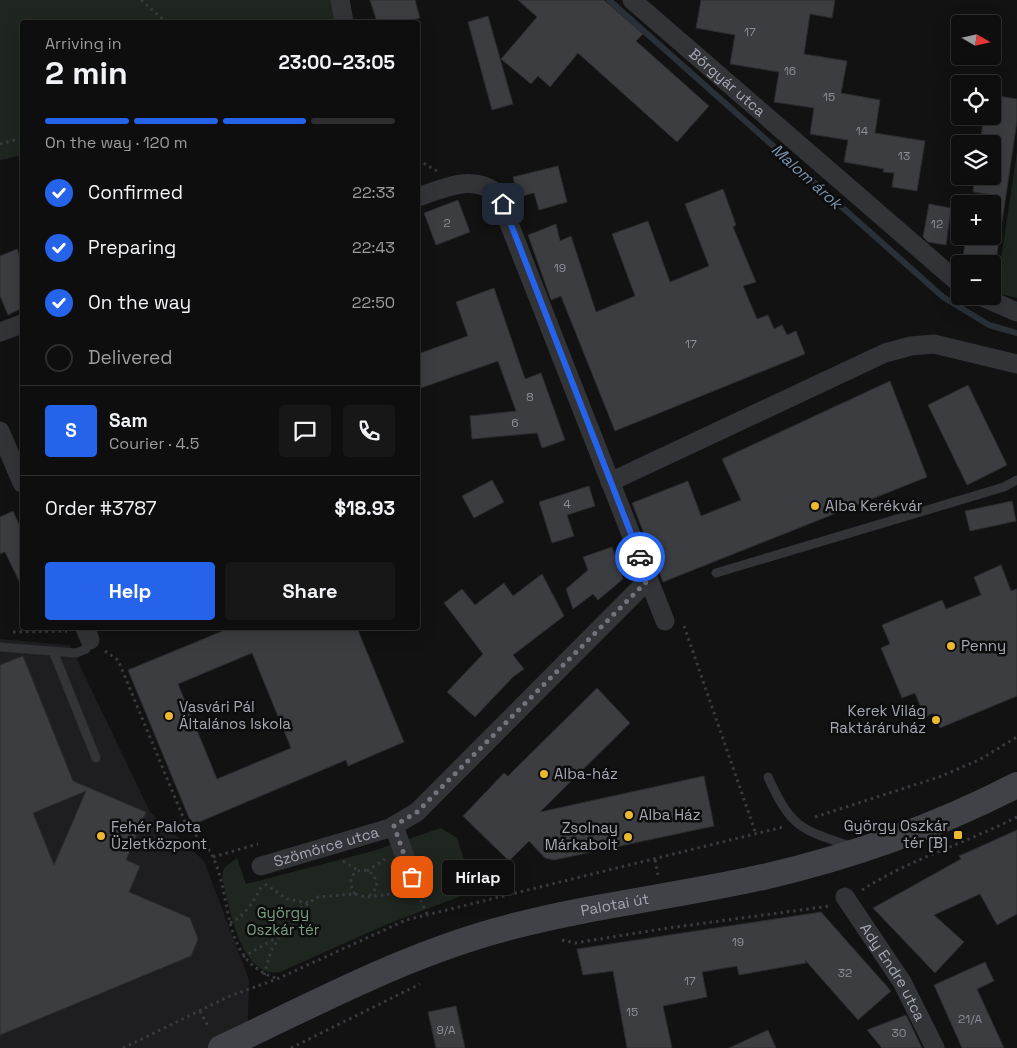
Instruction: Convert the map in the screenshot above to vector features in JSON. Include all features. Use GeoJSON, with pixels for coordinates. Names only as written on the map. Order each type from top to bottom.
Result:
{"type":"FeatureCollection","features":[{"type":"Feature","properties":{"kind":"main road","name":"Palotai út"},"geometry":{"type":"LineString","coordinates":[[228,1046],[389,969],[462,941],[509,927],[576,912],[762,878],[860,850],[945,819],[1017,785]]}},
{"type":"Feature","properties":{"kind":"street"},"geometry":{"type":"LineString","coordinates":[[340,0],[344,20]]}},
{"type":"Feature","properties":{"kind":"street","name":"Bőrgyár utca"},"geometry":{"type":"LineString","coordinates":[[632,0],[951,276]]}},
{"type":"Feature","properties":{"kind":"street"},"geometry":{"type":"LineString","coordinates":[[420,196],[461,183],[479,183],[497,193],[503,204],[665,621]]}},
{"type":"Feature","properties":{"kind":"street"},"geometry":{"type":"LineString","coordinates":[[1001,305],[1017,312]]}},
{"type":"Feature","properties":{"kind":"street"},"geometry":{"type":"LineString","coordinates":[[0,332],[20,325]]}},
{"type":"Feature","properties":{"kind":"street"},"geometry":{"type":"LineString","coordinates":[[610,482],[885,353],[911,346],[934,344],[1017,364]]}},
{"type":"Feature","properties":{"kind":"street"},"geometry":{"type":"LineString","coordinates":[[0,431],[20,478]]}},
{"type":"Feature","properties":{"kind":"street","name":"Szömörce utca"},"geometry":{"type":"LineString","coordinates":[[260,866],[394,826],[417,812],[649,579]]}},
{"type":"Feature","properties":{"kind":"street"},"geometry":{"type":"LineString","coordinates":[[394,826],[411,887]]}},
{"type":"Feature","properties":{"kind":"street","name":"Ady Endre utca"},"geometry":{"type":"LineString","coordinates":[[845,897],[902,982],[935,1048]]}},
{"type":"Feature","properties":{"kind":"lane"},"geometry":{"type":"LineString","coordinates":[[716,574],[1004,487],[1017,480]]}},
{"type":"Feature","properties":{"kind":"lane"},"geometry":{"type":"LineString","coordinates":[[0,647],[76,653],[86,649],[88,634]]}},
{"type":"Feature","properties":{"kind":"lane"},"geometry":{"type":"LineString","coordinates":[[53,651],[96,758]]}},
{"type":"Feature","properties":{"kind":"lane"},"geometry":{"type":"LineString","coordinates":[[768,777],[782,808],[797,823],[815,834],[860,850]]}},
{"type":"Feature","properties":{"kind":"path"},"geometry":{"type":"LineString","coordinates":[[141,0],[164,20]]}},
{"type":"Feature","properties":{"kind":"path"},"geometry":{"type":"LineString","coordinates":[[0,144],[20,139]]}},
{"type":"Feature","properties":{"kind":"path"},"geometry":{"type":"LineString","coordinates":[[420,161],[461,183]]}},
{"type":"Feature","properties":{"kind":"path"},"geometry":{"type":"LineString","coordinates":[[684,625],[756,834]]}},
{"type":"Feature","properties":{"kind":"path"},"geometry":{"type":"LineString","coordinates":[[10,632],[69,631],[88,634],[118,660],[188,828],[201,839],[213,857],[230,924],[243,957],[253,968],[264,975],[277,979]]}},
{"type":"Feature","properties":{"kind":"path"},"geometry":{"type":"LineString","coordinates":[[122,1048],[230,996],[277,979],[379,931],[427,914],[797,823],[938,777],[979,760],[1017,736]]}},
{"type":"Feature","properties":{"kind":"path"},"geometry":{"type":"LineString","coordinates":[[213,857],[261,844]]}},
{"type":"Feature","properties":{"kind":"path"},"geometry":{"type":"LineString","coordinates":[[355,894],[350,888],[351,879],[356,872],[364,870],[371,872],[376,879],[377,887],[373,894],[365,897]]}},
{"type":"Feature","properties":{"kind":"path"},"geometry":{"type":"LineString","coordinates":[[230,924],[239,919],[251,905],[263,882],[273,891],[287,899],[310,903]]}},
{"type":"Feature","properties":{"kind":"path"},"geometry":{"type":"LineString","coordinates":[[243,957],[280,936],[296,922],[301,908],[318,897],[355,894],[365,897],[411,887],[419,897],[427,914]]}},
{"type":"Feature","properties":{"kind":"path"},"geometry":{"type":"LineString","coordinates":[[552,942],[562,939],[575,944],[668,928]]}},
{"type":"Feature","properties":{"kind":"path"},"geometry":{"type":"LineString","coordinates":[[264,975],[271,951],[280,936]]}},
{"type":"Feature","properties":{"kind":"path"},"geometry":{"type":"LineString","coordinates":[[291,1048],[422,983]]}},
{"type":"Feature","properties":{"kind":"shaded area"},"geometry":{"type":"Polygon","coordinates":[[[0,639],[70,645],[150,812],[204,861],[249,980],[247,1048],[0,1048],[0,639]]]}},
{"type":"Feature","properties":{"kind":"green space"},"geometry":{"type":"Polygon","coordinates":[[[0,0],[340,0],[344,20],[20,20],[20,155],[0,160],[0,0]]]}},
{"type":"Feature","properties":{"kind":"green space"},"geometry":{"type":"Polygon","coordinates":[[[1017,152],[1017,298],[1001,294],[1001,259],[1017,152]]]}},
{"type":"Feature","properties":{"kind":"green space","name":"György Oszkár tér"},"geometry":{"type":"Polygon","coordinates":[[[441,828],[457,838],[470,878],[464,895],[390,923],[280,972],[266,971],[255,964],[246,953],[233,921],[222,877],[224,868],[237,858],[246,884],[373,851],[441,828]]]}},
{"type":"Feature","properties":{"kind":"building"},"geometry":{"type":"Polygon","coordinates":[[[370,0],[415,0],[420,18],[412,20],[376,20],[370,0]]]}},
{"type":"Feature","properties":{"kind":"building"},"geometry":{"type":"Polygon","coordinates":[[[518,0],[604,0],[643,34],[636,41],[709,106],[677,142],[578,53],[550,87],[538,76],[531,84],[501,59],[537,17],[518,0]]]}},
{"type":"Feature","properties":{"kind":"building"},"geometry":{"type":"Polygon","coordinates":[[[701,0],[835,0],[832,18],[810,14],[804,54],[847,61],[841,93],[880,100],[875,133],[925,141],[917,191],[892,187],[894,173],[883,172],[884,169],[844,162],[848,140],[810,134],[814,108],[774,102],[779,72],[730,64],[735,35],[696,28],[701,0]]]}},
{"type":"Feature","properties":{"kind":"building"},"geometry":{"type":"Polygon","coordinates":[[[488,16],[513,104],[492,110],[468,22],[488,16]]]}},
{"type":"Feature","properties":{"kind":"building"},"geometry":{"type":"Polygon","coordinates":[[[1001,96],[1017,99],[1017,121],[1002,222],[1001,195],[973,192],[974,185],[1001,185],[1001,135],[981,135],[983,125],[1001,125],[1001,96]]]}},
{"type":"Feature","properties":{"kind":"building"},"geometry":{"type":"Polygon","coordinates":[[[558,166],[567,202],[539,210],[534,193],[518,197],[513,177],[558,166]]]}},
{"type":"Feature","properties":{"kind":"building"},"geometry":{"type":"Polygon","coordinates":[[[723,189],[736,225],[733,227],[756,282],[743,286],[757,319],[768,315],[774,329],[782,325],[787,335],[796,331],[805,354],[615,431],[561,296],[551,300],[528,235],[556,224],[560,241],[571,236],[596,312],[635,296],[612,234],[648,221],[670,282],[709,266],[685,204],[723,189]]]}},
{"type":"Feature","properties":{"kind":"building"},"geometry":{"type":"Polygon","coordinates":[[[458,200],[470,232],[436,245],[424,213],[458,200]]]}},
{"type":"Feature","properties":{"kind":"building"},"geometry":{"type":"Polygon","coordinates":[[[929,204],[951,208],[946,245],[928,242],[923,237],[929,204]]]}},
{"type":"Feature","properties":{"kind":"building"},"geometry":{"type":"Polygon","coordinates":[[[965,245],[998,245],[997,255],[963,255],[965,245]]]}},
{"type":"Feature","properties":{"kind":"building"},"geometry":{"type":"Polygon","coordinates":[[[17,249],[20,257],[20,309],[8,315],[0,296],[0,256],[17,249]]]}},
{"type":"Feature","properties":{"kind":"building"},"geometry":{"type":"Polygon","coordinates":[[[494,288],[525,379],[541,373],[565,440],[542,448],[537,433],[472,439],[470,416],[516,411],[498,361],[420,388],[420,353],[468,336],[456,302],[494,288]]]}},
{"type":"Feature","properties":{"kind":"building"},"geometry":{"type":"Polygon","coordinates":[[[890,381],[927,477],[663,582],[632,503],[688,481],[701,516],[741,500],[722,459],[890,381]]]}},
{"type":"Feature","properties":{"kind":"building"},"geometry":{"type":"Polygon","coordinates":[[[968,385],[1007,465],[967,485],[928,405],[968,385]]]}},
{"type":"Feature","properties":{"kind":"building"},"geometry":{"type":"Polygon","coordinates":[[[492,480],[504,502],[474,518],[462,496],[492,480]]]}},
{"type":"Feature","properties":{"kind":"building"},"geometry":{"type":"Polygon","coordinates":[[[589,486],[595,506],[567,515],[574,536],[552,543],[539,502],[589,486]]]}},
{"type":"Feature","properties":{"kind":"building"},"geometry":{"type":"Polygon","coordinates":[[[1012,501],[1016,521],[970,531],[965,511],[1012,501]]]}},
{"type":"Feature","properties":{"kind":"building"},"geometry":{"type":"Polygon","coordinates":[[[13,511],[20,527],[20,583],[5,552],[0,554],[0,517],[13,511]]]}},
{"type":"Feature","properties":{"kind":"building"},"geometry":{"type":"Polygon","coordinates":[[[612,547],[623,579],[598,600],[593,594],[573,609],[566,589],[588,570],[583,557],[612,547]]]}},
{"type":"Feature","properties":{"kind":"building","name":"Penny"},"geometry":{"type":"Polygon","coordinates":[[[1001,565],[1011,591],[1017,589],[1017,696],[940,728],[933,713],[925,717],[915,693],[902,698],[881,648],[890,644],[882,625],[942,600],[946,609],[981,595],[974,577],[1001,565]]]}},
{"type":"Feature","properties":{"kind":"building"},"geometry":{"type":"Polygon","coordinates":[[[542,574],[564,616],[513,655],[524,669],[513,677],[475,717],[447,692],[483,654],[444,603],[462,589],[475,605],[504,583],[513,596],[542,574]]]}},
{"type":"Feature","properties":{"kind":"building","name":"Vasvári Pál Általános Iskola"},"geometry":{"type":"Polygon","coordinates":[[[225,630],[358,630],[404,742],[348,766],[346,760],[192,825],[128,670],[225,630]],[[252,653],[178,684],[217,779],[291,748],[252,653]]]}},
{"type":"Feature","properties":{"kind":"building","name":"Fehér Palota Üzletközpont"},"geometry":{"type":"Polygon","coordinates":[[[23,656],[73,781],[146,812],[126,860],[140,866],[129,892],[190,918],[198,939],[191,956],[0,1035],[0,665],[23,656]],[[86,791],[33,813],[54,865],[86,791]]]}},
{"type":"Feature","properties":{"kind":"building"},"geometry":{"type":"Polygon","coordinates":[[[597,688],[630,723],[540,812],[704,776],[714,826],[554,860],[545,858],[529,841],[509,861],[463,816],[504,773],[508,776],[597,688]]]}},
{"type":"Feature","properties":{"kind":"building"},"geometry":{"type":"Polygon","coordinates":[[[1017,830],[1017,914],[997,925],[980,894],[934,915],[964,942],[935,973],[873,908],[961,859],[959,856],[1017,830]]]}},
{"type":"Feature","properties":{"kind":"building"},"geometry":{"type":"Polygon","coordinates":[[[821,912],[891,991],[858,1020],[805,960],[806,963],[739,975],[737,966],[702,972],[707,997],[663,1006],[672,1048],[627,1048],[613,971],[583,975],[577,949],[821,912]]]}},
{"type":"Feature","properties":{"kind":"building"},"geometry":{"type":"Polygon","coordinates":[[[985,962],[994,981],[977,989],[1004,1048],[962,1048],[934,985],[985,962]]]}},
{"type":"Feature","properties":{"kind":"building"},"geometry":{"type":"Polygon","coordinates":[[[456,1006],[465,1048],[436,1048],[428,1012],[456,1006]]]}},
{"type":"Feature","properties":{"kind":"building"},"geometry":{"type":"Polygon","coordinates":[[[906,1015],[922,1048],[882,1048],[867,1030],[906,1015]]]}},
{"type":"Feature","properties":{"kind":"building"},"geometry":{"type":"Polygon","coordinates":[[[768,1030],[776,1048],[729,1048],[768,1030]]]}},
{"type":"Feature","properties":{"kind":"waterway","name":"Malom árok"},"geometry":{"type":"LineString","coordinates":[[609,0],[943,297],[989,325],[1017,333]]}},
{"type":"Feature","properties":{"kind":"way so far"},"geometry":{"type":"LineString","coordinates":[[412,877],[394,826],[417,812],[649,579],[640,557]]}},
{"type":"Feature","properties":{"kind":"place","name":"Alba Kerékvár"},"geometry":{"type":"Point","coordinates":[815,506]}},
{"type":"Feature","properties":{"kind":"place","name":"Penny"},"geometry":{"type":"Point","coordinates":[951,646]}},
{"type":"Feature","properties":{"kind":"place","name":"Vasvári Pál Általános Iskola"},"geometry":{"type":"Point","coordinates":[169,716]}},
{"type":"Feature","properties":{"kind":"place","name":"Kerek Világ Raktáráruház"},"geometry":{"type":"Point","coordinates":[936,720]}},
{"type":"Feature","properties":{"kind":"place","name":"Alba-ház"},"geometry":{"type":"Point","coordinates":[544,774]}},
{"type":"Feature","properties":{"kind":"place","name":"Alba Ház"},"geometry":{"type":"Point","coordinates":[629,815]}},
{"type":"Feature","properties":{"kind":"place","name":"György Oszkár tér [B]"},"geometry":{"type":"Point","coordinates":[958,835]}},
{"type":"Feature","properties":{"kind":"place","name":"Fehér Palota Üzletközpont"},"geometry":{"type":"Point","coordinates":[101,836]}},
{"type":"Feature","properties":{"kind":"place","name":"Zsolnay Márkabolt"},"geometry":{"type":"Point","coordinates":[628,837]}},
{"type":"Feature","properties":{"kind":"place","name":"Hírlap"},"geometry":{"type":"Point","coordinates":[412,877]}},
{"type":"Feature","properties":{"kind":"route"},"geometry":{"type":"LineString","coordinates":[[503,204],[640,557]]}}]}
